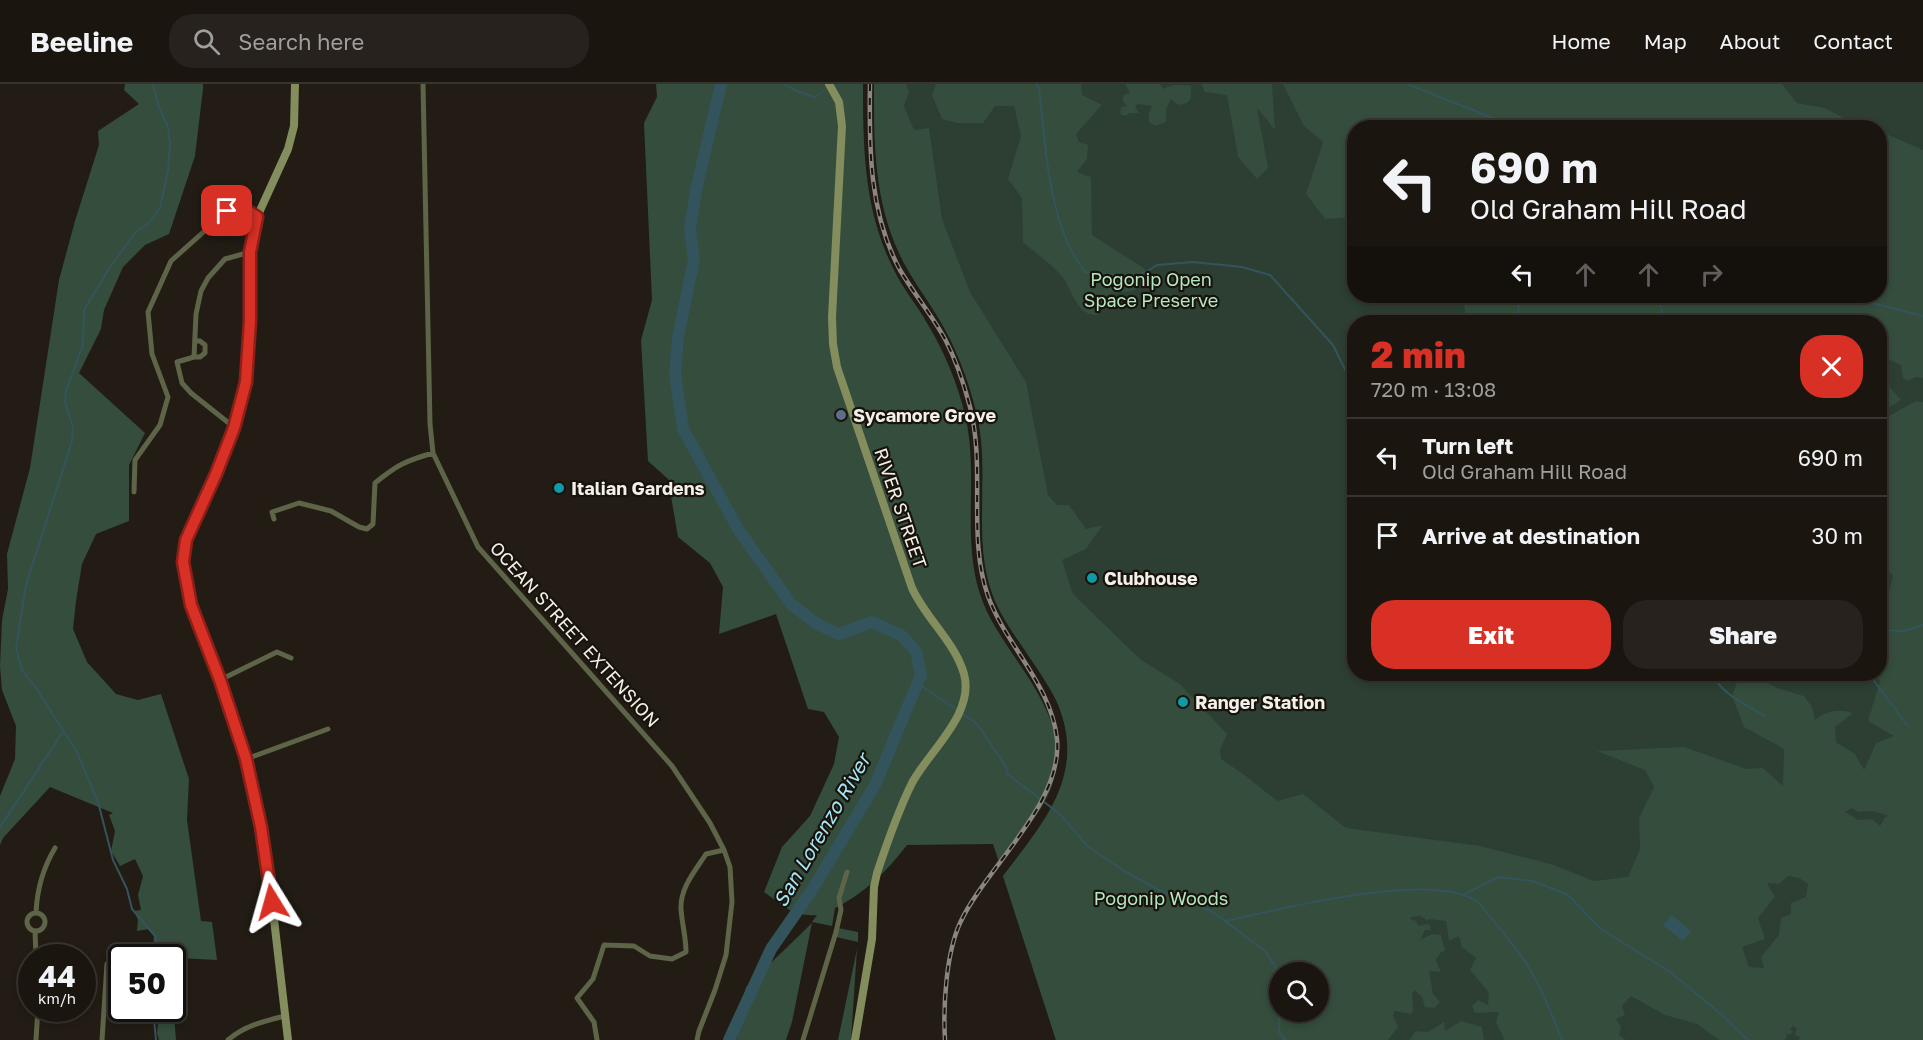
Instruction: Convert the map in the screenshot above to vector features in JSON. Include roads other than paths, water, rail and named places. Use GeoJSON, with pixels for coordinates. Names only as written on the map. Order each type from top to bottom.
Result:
{"type":"FeatureCollection","features":[{"type":"Feature","properties":{"kind":"main road"},"geometry":{"type":"LineString","coordinates":[[288,1040],[263,837],[246,759],[220,680],[191,605],[183,562],[186,540],[234,428],[246,382],[249,358],[250,252],[257,217],[288,149],[294,126],[295,84]]}},
{"type":"Feature","properties":{"kind":"main road","name":"RIVER STREET"},"geometry":{"type":"LineString","coordinates":[[829,84],[839,102],[842,126],[832,317],[837,367],[912,588],[924,610],[961,664],[966,682],[962,707],[957,718],[917,774],[905,799],[874,887],[872,939],[855,1040]]}},
{"type":"Feature","properties":{"kind":"street","name":"OCEAN STREET EXTENSION"},"geometry":{"type":"LineString","coordinates":[[423,84],[430,424],[433,453],[478,547],[672,766],[710,823],[724,850],[730,867],[732,902],[726,955],[697,1040]]}},
{"type":"Feature","properties":{"kind":"street"},"geometry":{"type":"LineString","coordinates":[[134,492],[135,460],[160,425],[168,397],[152,354],[148,312],[171,261],[227,211],[242,207],[257,217]]}},
{"type":"Feature","properties":{"kind":"street"},"geometry":{"type":"LineString","coordinates":[[194,357],[196,314],[201,291],[208,278],[225,259],[250,252]]}},
{"type":"Feature","properties":{"kind":"street"},"geometry":{"type":"LineString","coordinates":[[195,341],[200,341],[205,345],[205,353],[200,357],[177,362],[182,383],[234,428]]}},
{"type":"Feature","properties":{"kind":"street"},"geometry":{"type":"LineString","coordinates":[[274,519],[272,512],[299,503],[331,511],[367,530],[373,524],[375,483],[400,464],[433,453]]}},
{"type":"Feature","properties":{"kind":"street"},"geometry":{"type":"LineString","coordinates":[[220,680],[277,652],[291,658]]}},
{"type":"Feature","properties":{"kind":"street"},"geometry":{"type":"LineString","coordinates":[[246,759],[328,729]]}},
{"type":"Feature","properties":{"kind":"street"},"geometry":{"type":"LineString","coordinates":[[36,913],[36,902],[44,867],[55,848]]}},
{"type":"Feature","properties":{"kind":"street"},"geometry":{"type":"LineString","coordinates":[[597,1040],[594,1022],[577,998],[593,978],[604,945],[634,946],[650,956],[672,959],[686,952],[681,907],[686,883],[706,854],[724,850]]}},
{"type":"Feature","properties":{"kind":"street"},"geometry":{"type":"LineString","coordinates":[[803,1040],[836,932],[841,910],[839,898],[847,872]]}},
{"type":"Feature","properties":{"kind":"street"},"geometry":{"type":"LineString","coordinates":[[36,913],[43,917],[44,922],[42,927],[35,931],[30,928],[27,920],[30,915],[36,913]]}},
{"type":"Feature","properties":{"kind":"street"},"geometry":{"type":"LineString","coordinates":[[35,931],[36,944]]}},
{"type":"Feature","properties":{"kind":"street"},"geometry":{"type":"LineString","coordinates":[[102,1040],[107,964]]}},
{"type":"Feature","properties":{"kind":"street"},"geometry":{"type":"LineString","coordinates":[[228,1040],[259,1022],[285,1016]]}},
{"type":"Feature","properties":{"kind":"street"},"geometry":{"type":"LineString","coordinates":[[36,1040],[37,1022]]}},
{"type":"Feature","properties":{"kind":"water"},"geometry":{"type":"Polygon","coordinates":[[[1672,915],[1691,931],[1683,941],[1663,925],[1672,915]]]}},
{"type":"Feature","properties":{"kind":"waterway"},"geometry":{"type":"LineString","coordinates":[[153,84],[159,107],[168,127],[170,144],[168,171],[160,208],[150,222],[136,232],[110,267],[84,310],[83,345],[66,391],[65,402],[73,427],[72,441],[26,585],[16,648],[22,670],[77,752],[98,802],[113,860],[127,889],[132,909],[155,936],[157,944]]}},
{"type":"Feature","properties":{"kind":"waterway","name":"San Lorenzo River"},"geometry":{"type":"LineString","coordinates":[[721,84],[696,190],[690,229],[694,260],[678,337],[675,374],[683,429],[738,529],[791,604],[817,624],[839,634],[872,622],[901,635],[916,651],[921,675],[875,785],[812,890],[771,949],[729,1040]]}},
{"type":"Feature","properties":{"kind":"waterway"},"geometry":{"type":"LineString","coordinates":[[784,84],[814,97],[823,92]]}},
{"type":"Feature","properties":{"kind":"waterway"},"geometry":{"type":"LineString","coordinates":[[1036,84],[1039,88],[1055,206],[1068,244],[1085,272],[1132,276],[1146,272],[1157,265],[1193,262],[1242,267],[1270,275],[1333,345],[1347,374]]}},
{"type":"Feature","properties":{"kind":"waterway"},"geometry":{"type":"LineString","coordinates":[[1407,84],[1498,120]]}},
{"type":"Feature","properties":{"kind":"waterway"},"geometry":{"type":"LineString","coordinates":[[1518,315],[1519,303]]}},
{"type":"Feature","properties":{"kind":"waterway"},"geometry":{"type":"LineString","coordinates":[[1660,303],[1663,315]]}},
{"type":"Feature","properties":{"kind":"waterway"},"geometry":{"type":"LineString","coordinates":[[1872,303],[1923,316]]}},
{"type":"Feature","properties":{"kind":"waterway"},"geometry":{"type":"LineString","coordinates":[[1887,630],[1904,631],[1923,625]]}},
{"type":"Feature","properties":{"kind":"waterway"},"geometry":{"type":"LineString","coordinates":[[1717,681],[1728,693],[1765,716]]}},
{"type":"Feature","properties":{"kind":"waterway"},"geometry":{"type":"LineString","coordinates":[[1874,681],[1907,725]]}},
{"type":"Feature","properties":{"kind":"waterway"},"geometry":{"type":"LineString","coordinates":[[917,683],[976,723],[1006,766],[1007,774],[1060,814],[1087,846],[1124,871],[1157,889],[1213,912],[1266,952],[1272,962]]}},
{"type":"Feature","properties":{"kind":"waterway"},"geometry":{"type":"LineString","coordinates":[[0,827],[63,732]]}},
{"type":"Feature","properties":{"kind":"waterway"},"geometry":{"type":"LineString","coordinates":[[1465,894],[1498,877],[1533,881],[1568,895],[1601,929],[1670,972],[1721,1014],[1748,1040]]}},
{"type":"Feature","properties":{"kind":"waterway"},"geometry":{"type":"LineString","coordinates":[[1226,921],[1319,901],[1397,890],[1432,890],[1461,894],[1481,905],[1524,960],[1543,994],[1562,1040]]}},
{"type":"Feature","properties":{"kind":"waterway"},"geometry":{"type":"LineString","coordinates":[[154,1022],[156,1040]]}},
{"type":"Feature","properties":{"kind":"waterway"},"geometry":{"type":"LineString","coordinates":[[1279,1022],[1279,1032],[1285,1040]]}},
{"type":"Feature","properties":{"kind":"railway"},"geometry":{"type":"LineString","coordinates":[[870,84],[871,156],[882,226],[900,270],[945,339],[962,381],[975,430],[977,526],[982,573],[988,596],[1006,632],[1046,700],[1057,739],[1056,763],[1048,787],[1036,811],[972,902],[955,936],[946,980],[945,1040]]}},
{"type":"Feature","properties":{"kind":"place","name":"Sycamore Grove"},"geometry":{"type":"Point","coordinates":[841,415]}},
{"type":"Feature","properties":{"kind":"place","name":"Italian Gardens"},"geometry":{"type":"Point","coordinates":[559,488]}},
{"type":"Feature","properties":{"kind":"place","name":"Clubhouse"},"geometry":{"type":"Point","coordinates":[1092,578]}},
{"type":"Feature","properties":{"kind":"place","name":"Ranger Station"},"geometry":{"type":"Point","coordinates":[1183,702]}},
{"type":"Feature","properties":{"kind":"park label","name":"Pogonip Open Space Preserve"},"geometry":{"type":"Point","coordinates":[1151,289]}},
{"type":"Feature","properties":{"kind":"park label","name":"Pogonip Woods"},"geometry":{"type":"Point","coordinates":[1161,898]}}]}
